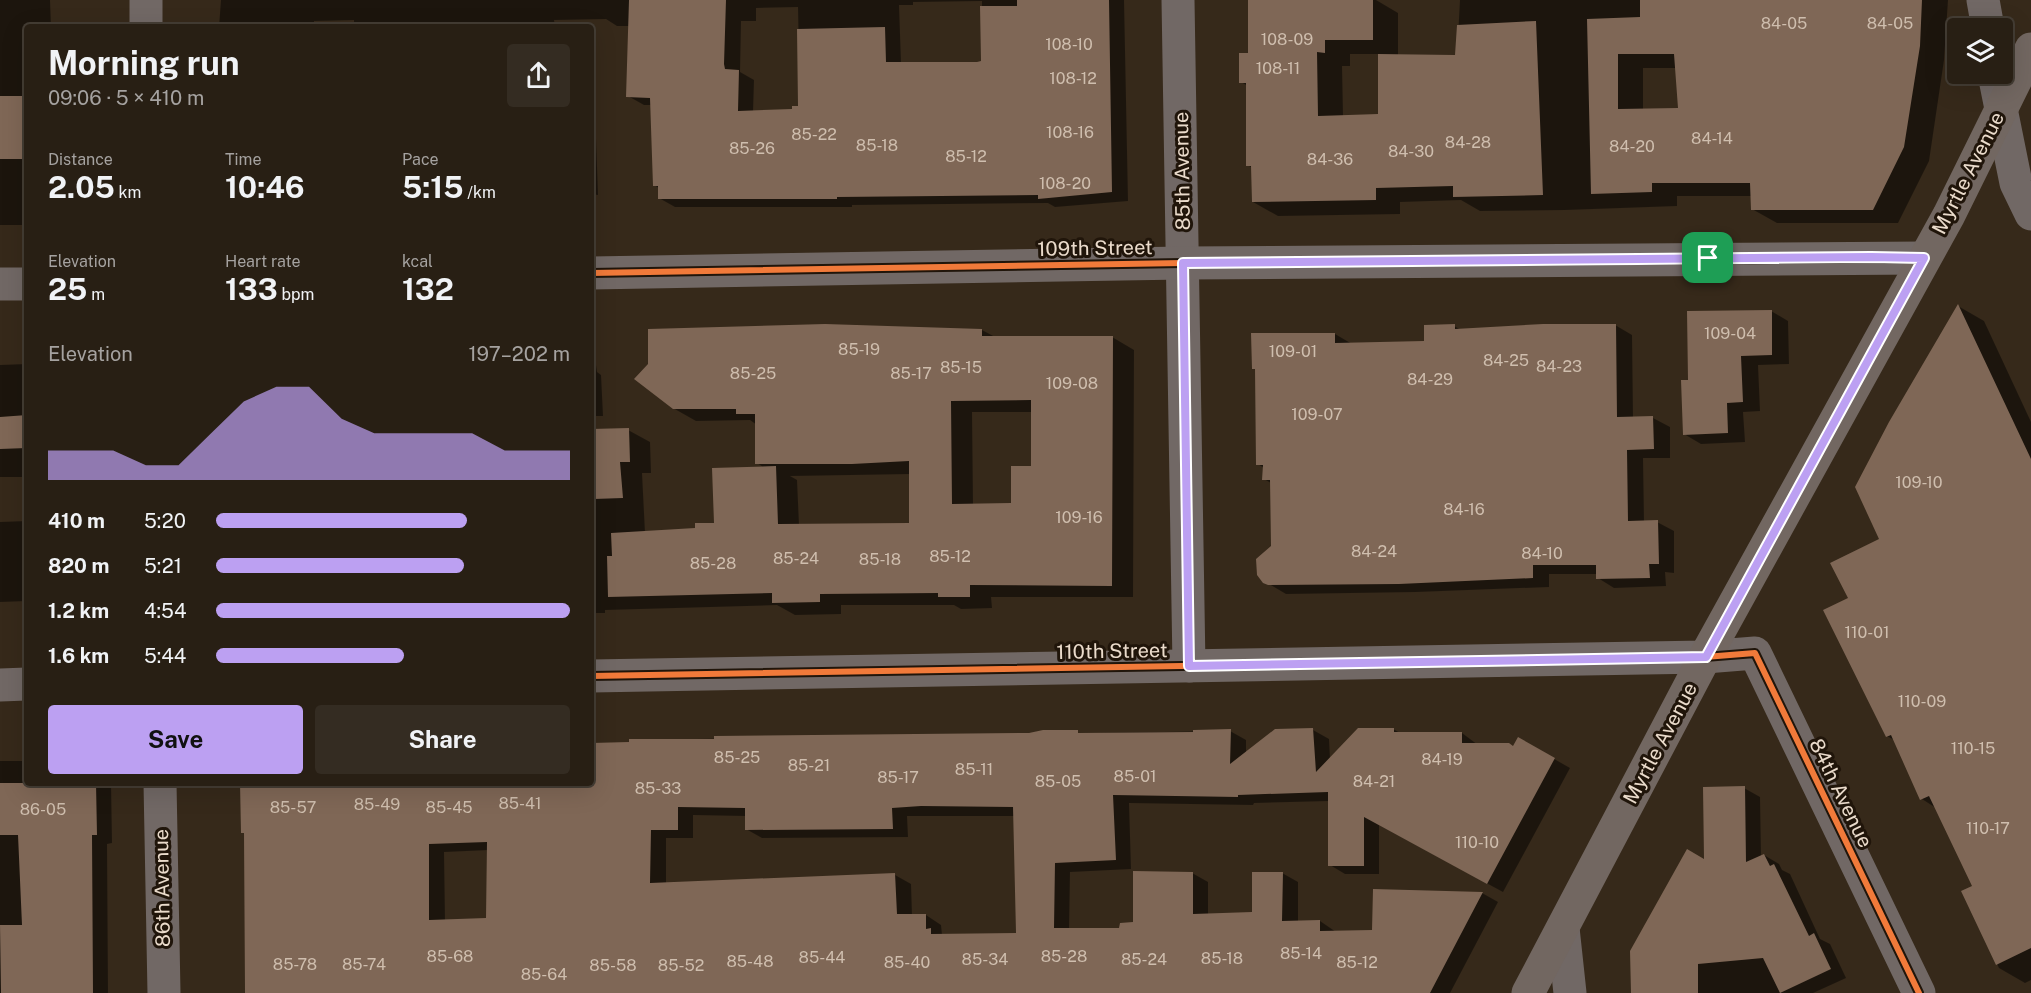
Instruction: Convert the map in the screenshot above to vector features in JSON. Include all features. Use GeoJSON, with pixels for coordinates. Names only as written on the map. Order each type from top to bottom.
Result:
{"type":"FeatureCollection","features":[{"type":"Feature","properties":{"kind":"main road","name":"Myrtle Avenue"},"geometry":{"type":"LineString","coordinates":[[1528,993],[1706,657],[1924,258],[2031,50]]}},
{"type":"Feature","properties":{"kind":"street"},"geometry":{"type":"LineString","coordinates":[[146,0],[146,24]]}},
{"type":"Feature","properties":{"kind":"street","name":"85th Avenue"},"geometry":{"type":"LineString","coordinates":[[1178,0],[1189,666]]}},
{"type":"Feature","properties":{"kind":"street"},"geometry":{"type":"LineString","coordinates":[[1983,0],[1986,18]]}},
{"type":"Feature","properties":{"kind":"street"},"geometry":{"type":"LineString","coordinates":[[1996,84],[2016,183],[2031,214]]}},
{"type":"Feature","properties":{"kind":"street","name":"109th Street"},"geometry":{"type":"LineString","coordinates":[[594,273],[1183,263],[1924,258]]}},
{"type":"Feature","properties":{"kind":"street"},"geometry":{"type":"LineString","coordinates":[[0,284],[24,284]]}},
{"type":"Feature","properties":{"kind":"street","name":"84th Avenue"},"geometry":{"type":"LineString","coordinates":[[1706,657],[1755,653],[1919,993]]}},
{"type":"Feature","properties":{"kind":"street","name":"110th Street"},"geometry":{"type":"LineString","coordinates":[[594,676],[1706,657]]}},
{"type":"Feature","properties":{"kind":"street"},"geometry":{"type":"LineString","coordinates":[[0,685],[24,684]]}},
{"type":"Feature","properties":{"kind":"street","name":"86th Avenue"},"geometry":{"type":"LineString","coordinates":[[160,786],[164,993]]}},
{"type":"Feature","properties":{"kind":"street"},"geometry":{"type":"LineString","coordinates":[[1563,928],[1570,993]]}},
{"type":"Feature","properties":{"kind":"building"},"geometry":{"type":"Polygon","coordinates":[[[629,0],[726,0],[724,64],[725,69],[739,70],[738,111],[792,109],[792,106],[798,106],[797,29],[885,27],[886,62],[977,62],[981,61],[980,6],[1017,6],[1017,0],[1109,0],[1112,192],[1038,199],[1038,195],[837,197],[837,199],[658,199],[658,186],[653,186],[650,98],[626,97],[629,0]]]}},
{"type":"Feature","properties":{"kind":"building"},"geometry":{"type":"Polygon","coordinates":[[[1248,0],[1373,0],[1373,40],[1325,40],[1325,53],[1317,52],[1318,116],[1378,114],[1378,54],[1455,55],[1457,25],[1536,21],[1543,195],[1453,197],[1453,186],[1376,188],[1376,200],[1252,202],[1251,166],[1246,166],[1246,83],[1239,83],[1239,53],[1248,53],[1248,0]]]}},
{"type":"Feature","properties":{"kind":"building"},"geometry":{"type":"Polygon","coordinates":[[[1640,0],[1922,0],[1920,46],[1904,147],[1873,210],[1751,210],[1750,183],[1652,183],[1652,192],[1591,194],[1587,19],[1640,17],[1640,0]],[[1618,54],[1618,109],[1678,108],[1674,54],[1618,54]]]}},
{"type":"Feature","properties":{"kind":"building"},"geometry":{"type":"Polygon","coordinates":[[[0,96],[24,96],[24,159],[0,159],[0,96]]]}},
{"type":"Feature","properties":{"kind":"building"},"geometry":{"type":"Polygon","coordinates":[[[1958,304],[2031,459],[2031,948],[1996,965],[1961,891],[1972,886],[1929,796],[1920,800],[1891,735],[1886,737],[1823,610],[1848,598],[1830,563],[1879,539],[1855,487],[1889,422],[1958,304]]]}},
{"type":"Feature","properties":{"kind":"building"},"geometry":{"type":"Polygon","coordinates":[[[1772,310],[1772,355],[1741,356],[1743,402],[1727,403],[1728,433],[1683,435],[1681,380],[1688,380],[1687,311],[1772,310]]]}},
{"type":"Feature","properties":{"kind":"building"},"geometry":{"type":"Polygon","coordinates":[[[825,324],[982,329],[982,336],[1113,336],[1112,586],[970,585],[970,597],[938,597],[938,593],[820,594],[820,602],[772,603],[772,593],[608,597],[607,556],[612,556],[611,533],[695,528],[695,523],[714,523],[712,468],[776,466],[778,524],[909,523],[909,461],[852,464],[755,464],[755,414],[736,414],[736,409],[673,409],[634,379],[648,364],[648,329],[825,324]],[[1031,400],[951,401],[952,504],[1011,503],[1011,466],[1031,466],[1031,400]]]}},
{"type":"Feature","properties":{"kind":"building"},"geometry":{"type":"Polygon","coordinates":[[[1455,324],[1455,329],[1543,324],[1616,324],[1617,417],[1653,416],[1654,449],[1627,450],[1628,521],[1658,520],[1659,564],[1649,564],[1650,578],[1596,579],[1596,565],[1533,565],[1533,578],[1399,584],[1268,585],[1263,583],[1257,575],[1256,559],[1271,546],[1270,480],[1262,480],[1263,465],[1256,465],[1255,369],[1252,369],[1251,333],[1335,333],[1335,343],[1424,341],[1424,325],[1455,324]]]}},
{"type":"Feature","properties":{"kind":"building"},"geometry":{"type":"Polygon","coordinates":[[[24,415],[24,448],[0,449],[0,417],[24,415]]]}},
{"type":"Feature","properties":{"kind":"building"},"geometry":{"type":"Polygon","coordinates":[[[629,428],[630,462],[620,462],[623,498],[594,499],[594,429],[629,428]]]}},
{"type":"Feature","properties":{"kind":"building"},"geometry":{"type":"Polygon","coordinates":[[[1313,728],[1316,772],[1358,728],[1394,728],[1394,732],[1462,732],[1462,743],[1509,743],[1513,746],[1518,737],[1555,758],[1487,884],[1364,817],[1364,866],[1328,866],[1328,792],[1238,795],[1238,797],[1113,795],[1116,860],[1055,863],[1054,928],[1119,928],[1120,923],[1133,922],[1133,871],[1193,872],[1193,914],[1252,912],[1252,872],[1283,872],[1282,921],[1320,920],[1320,931],[1372,930],[1373,889],[1483,892],[1430,993],[245,993],[244,833],[241,833],[240,786],[594,786],[594,743],[629,742],[629,739],[714,739],[714,736],[1029,733],[1043,730],[1078,730],[1078,733],[1193,732],[1193,730],[1231,729],[1230,764],[1275,729],[1313,728]],[[678,807],[678,830],[651,830],[650,883],[895,873],[897,914],[926,914],[926,929],[931,928],[931,934],[1016,933],[1013,807],[892,808],[893,829],[745,830],[745,808],[678,807]],[[487,842],[429,844],[429,920],[486,918],[487,842]]]}},
{"type":"Feature","properties":{"kind":"building"},"geometry":{"type":"Polygon","coordinates":[[[0,783],[24,783],[24,786],[96,786],[97,835],[92,835],[93,993],[1,993],[0,925],[22,925],[18,835],[0,835],[0,783]]]}},
{"type":"Feature","properties":{"kind":"building"},"geometry":{"type":"Polygon","coordinates":[[[1745,786],[1746,862],[1764,854],[1770,866],[1774,864],[1809,936],[1814,933],[1831,969],[1780,993],[1763,958],[1698,964],[1698,993],[1631,993],[1630,951],[1687,849],[1704,859],[1703,787],[1745,786]]]}},
{"type":"Feature","properties":{"kind":"cycle path"},"geometry":{"type":"LineString","coordinates":[[594,273],[1183,263],[1924,258]]}},
{"type":"Feature","properties":{"kind":"cycle path"},"geometry":{"type":"LineString","coordinates":[[594,676],[1705,657],[1755,653],[1919,993]]}},
{"type":"Feature","properties":{"kind":"route"},"geometry":{"type":"LineString","coordinates":[[1708,258],[1924,258],[1706,657],[1189,666],[1183,263],[1708,258]]}}]}
